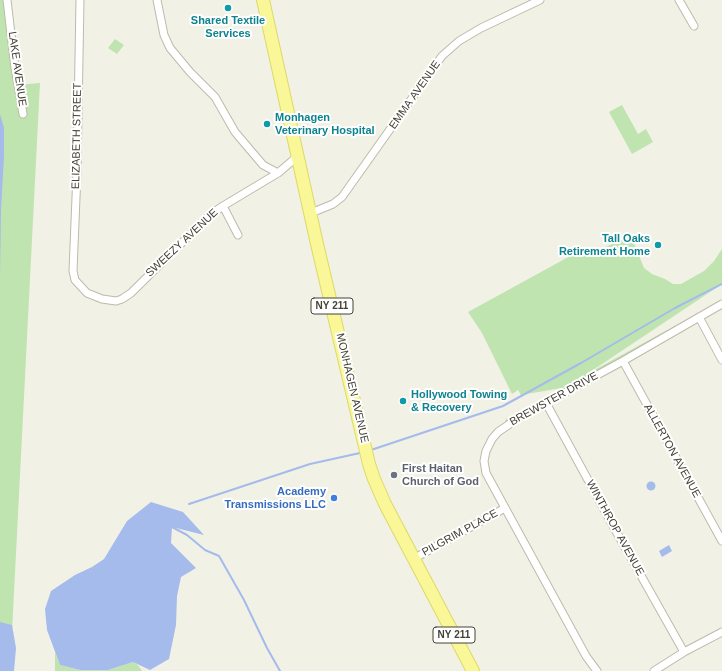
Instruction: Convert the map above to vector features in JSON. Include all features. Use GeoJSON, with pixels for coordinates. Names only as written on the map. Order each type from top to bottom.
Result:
{"type":"FeatureCollection","features":[{"type":"Feature","properties":{"kind":"main road","name":"MONHAGEN AVENUE"},"geometry":{"type":"LineString","coordinates":[[263,0],[317,244],[369,464],[385,504],[473,671]]}},
{"type":"Feature","properties":{"kind":"street","name":"LAKE AVENUE"},"geometry":{"type":"LineString","coordinates":[[7,0],[15,68],[23,114]]}},
{"type":"Feature","properties":{"kind":"street","name":"ELIZABETH STREET"},"geometry":{"type":"LineString","coordinates":[[73,272],[77,173],[80,0]]}},
{"type":"Feature","properties":{"kind":"street"},"geometry":{"type":"LineString","coordinates":[[157,0],[164,34],[170,48],[214,97],[235,132],[263,165],[278,173]]}},
{"type":"Feature","properties":{"kind":"street","name":"EMMA AVENUE"},"geometry":{"type":"LineString","coordinates":[[311,213],[333,204],[342,197],[442,56],[459,41],[481,28],[540,0]]}},
{"type":"Feature","properties":{"kind":"street"},"geometry":{"type":"LineString","coordinates":[[679,0],[694,26]]}},
{"type":"Feature","properties":{"kind":"street","name":"SWEEZY AVENUE"},"geometry":{"type":"LineString","coordinates":[[73,272],[75,280],[87,293],[102,299],[116,301],[122,299],[131,293],[210,215],[278,173],[298,156]]}},
{"type":"Feature","properties":{"kind":"street"},"geometry":{"type":"LineString","coordinates":[[223,206],[238,235]]}},
{"type":"Feature","properties":{"kind":"street","name":"BREWSTER DRIVE"},"geometry":{"type":"LineString","coordinates":[[597,671],[586,656],[486,473],[484,461],[489,445],[498,432],[506,426],[722,304]]}},
{"type":"Feature","properties":{"kind":"street"},"geometry":{"type":"LineString","coordinates":[[699,317],[722,360]]}},
{"type":"Feature","properties":{"kind":"street","name":"ALLERTON AVENUE"},"geometry":{"type":"LineString","coordinates":[[623,361],[722,541]]}},
{"type":"Feature","properties":{"kind":"street","name":"WINTHROP AVENUE"},"geometry":{"type":"LineString","coordinates":[[546,403],[684,652]]}},
{"type":"Feature","properties":{"kind":"street","name":"PILGRIM PLACE"},"geometry":{"type":"LineString","coordinates":[[414,558],[505,508]]}},
{"type":"Feature","properties":{"kind":"street"},"geometry":{"type":"LineString","coordinates":[[654,671],[684,652],[722,632]]}},
{"type":"Feature","properties":{"kind":"green space"},"geometry":{"type":"Polygon","coordinates":[[[0,0],[4,0],[15,85],[40,83],[10,671],[0,671],[0,0]]]}},
{"type":"Feature","properties":{"kind":"green space"},"geometry":{"type":"Polygon","coordinates":[[[115,39],[124,45],[117,54],[108,48],[115,39]]]}},
{"type":"Feature","properties":{"kind":"green space"},"geometry":{"type":"Polygon","coordinates":[[[622,105],[638,134],[646,129],[653,142],[632,154],[609,112],[622,105]]]}},
{"type":"Feature","properties":{"kind":"green space"},"geometry":{"type":"Polygon","coordinates":[[[631,236],[644,268],[652,274],[673,284],[681,284],[704,271],[714,261],[722,249],[722,284],[587,374],[722,300],[722,307],[507,423],[505,421],[507,418],[567,387],[521,395],[518,390],[512,394],[482,333],[468,312],[572,255],[576,257],[596,251],[631,236]]]}},
{"type":"Feature","properties":{"kind":"green space"},"geometry":{"type":"Polygon","coordinates":[[[55,652],[60,665],[80,670],[108,670],[133,662],[138,665],[142,671],[55,671],[55,652]]]}},
{"type":"Feature","properties":{"kind":"water"},"geometry":{"type":"Polygon","coordinates":[[[0,114],[4,128],[4,156],[1,210],[0,278],[0,114]]]}},
{"type":"Feature","properties":{"kind":"water"},"geometry":{"type":"Polygon","coordinates":[[[651,481],[656,486],[651,491],[646,486],[651,481]]]}},
{"type":"Feature","properties":{"kind":"water"},"geometry":{"type":"Polygon","coordinates":[[[151,502],[183,512],[204,535],[172,527],[171,543],[196,568],[181,577],[177,596],[176,625],[169,659],[150,670],[133,662],[108,670],[80,670],[60,665],[47,630],[45,609],[51,591],[75,575],[92,567],[104,559],[127,521],[151,502]]]}},
{"type":"Feature","properties":{"kind":"water"},"geometry":{"type":"Polygon","coordinates":[[[669,545],[672,551],[662,557],[659,551],[669,545]]]}},
{"type":"Feature","properties":{"kind":"water"},"geometry":{"type":"Polygon","coordinates":[[[0,622],[12,625],[16,648],[14,671],[0,671],[0,622]]]}},
{"type":"Feature","properties":{"kind":"waterway"},"geometry":{"type":"LineString","coordinates":[[371,450],[503,406],[581,363],[675,308],[722,284]]}},
{"type":"Feature","properties":{"kind":"waterway"},"geometry":{"type":"LineString","coordinates":[[189,504],[310,464],[360,453]]}},
{"type":"Feature","properties":{"kind":"waterway"},"geometry":{"type":"LineString","coordinates":[[172,527],[187,535],[205,550],[219,556],[244,600],[280,671]]}},
{"type":"Feature","properties":{"kind":"place","name":"Shared Textile Services"},"geometry":{"type":"Point","coordinates":[228,8]}},
{"type":"Feature","properties":{"kind":"place","name":"Monhagen Veterinary Hospital"},"geometry":{"type":"Point","coordinates":[267,124]}},
{"type":"Feature","properties":{"kind":"place","name":"Tall Oaks Retirement Home"},"geometry":{"type":"Point","coordinates":[658,245]}},
{"type":"Feature","properties":{"kind":"place","name":"Hollywood Towing & Recovery"},"geometry":{"type":"Point","coordinates":[403,401]}},
{"type":"Feature","properties":{"kind":"place","name":"First Haitan Church of God"},"geometry":{"type":"Point","coordinates":[394,475]}},
{"type":"Feature","properties":{"kind":"place","name":"Academy Transmissions LLC"},"geometry":{"type":"Point","coordinates":[334,498]}}]}
